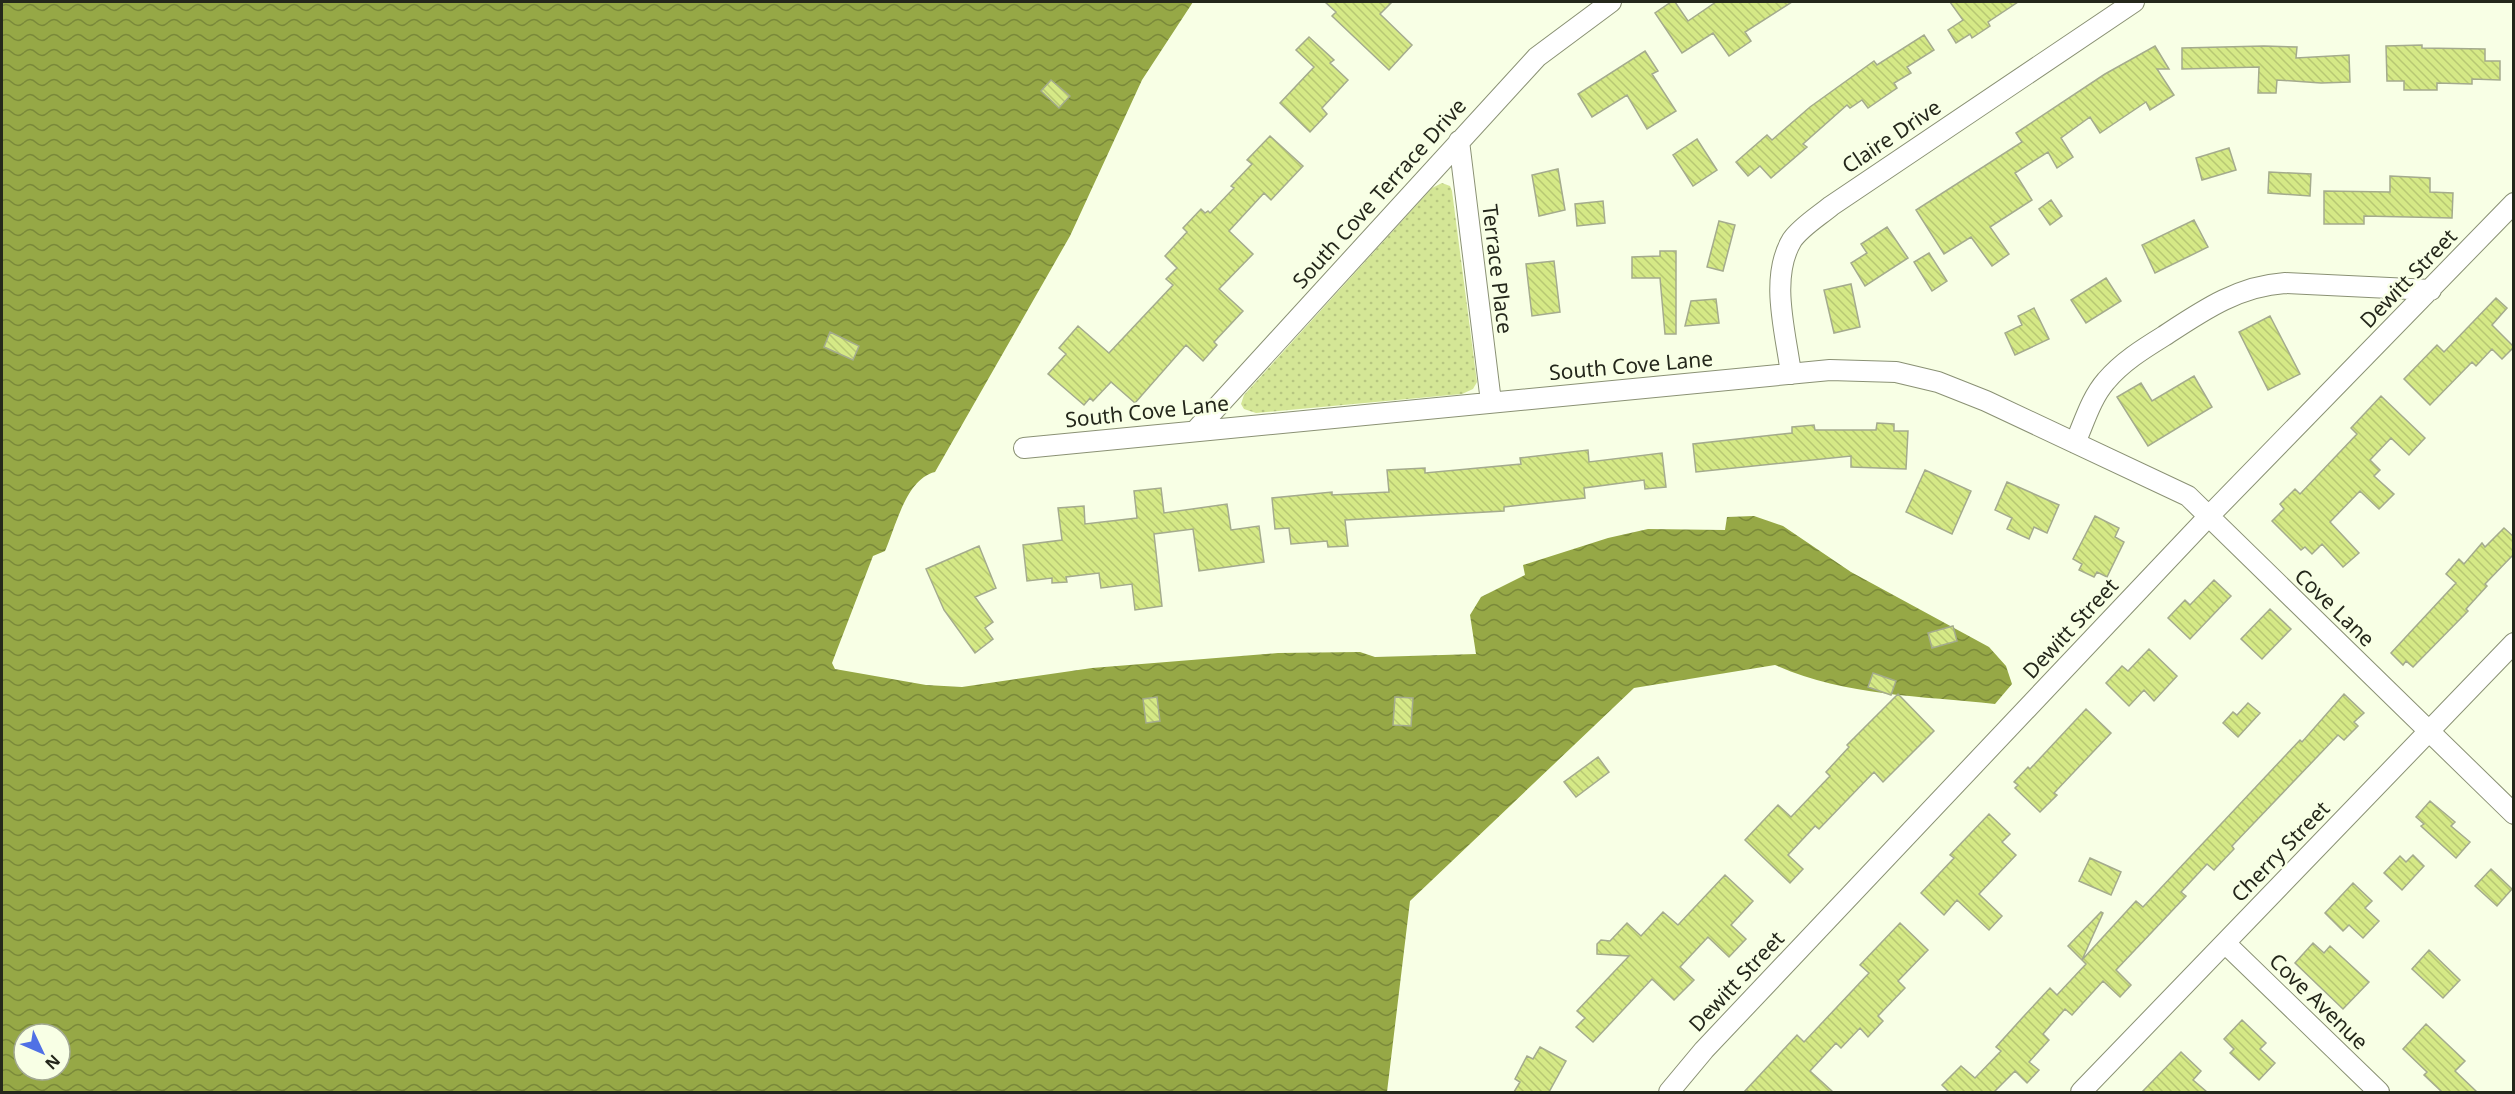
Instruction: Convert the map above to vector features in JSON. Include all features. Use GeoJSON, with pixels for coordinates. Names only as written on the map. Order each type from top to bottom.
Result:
{"type":"FeatureCollection","features":[{"type":"Feature","properties":{"kind":"street","name":"South Cove Terrace Drive"},"geometry":{"type":"LineString","coordinates":[[1196,430],[1459,141],[1548,47],[1611,2]]}},
{"type":"Feature","properties":{"kind":"street","name":"Claire Drive"},"geometry":{"type":"LineString","coordinates":[[1791,374],[1780,292],[1785,256],[1793,238],[1831,206],[2134,2]]}},
{"type":"Feature","properties":{"kind":"street","name":"Terrace Place"},"geometry":{"type":"LineString","coordinates":[[1459,141],[1491,402]]}},
{"type":"Feature","properties":{"kind":"street","name":"Dewitt Street"},"geometry":{"type":"LineString","coordinates":[[1669,1092],[1704,1050],[2208,517],[2514,203]]}},
{"type":"Feature","properties":{"kind":"street"},"geometry":{"type":"LineString","coordinates":[[2075,443],[2098,393],[2116,370],[2178,327],[2232,295],[2265,285],[2285,283],[2431,290]]}},
{"type":"Feature","properties":{"kind":"street","name":"South Cove Lane"},"geometry":{"type":"LineString","coordinates":[[1024,448],[1846,369],[1917,375],[1969,394],[2188,496],[2208,517]]}},
{"type":"Feature","properties":{"kind":"street","name":"Cove Lane"},"geometry":{"type":"LineString","coordinates":[[2208,517],[2514,814]]}},
{"type":"Feature","properties":{"kind":"street","name":"Cherry Street"},"geometry":{"type":"LineString","coordinates":[[2081,1092],[2514,643]]}},
{"type":"Feature","properties":{"kind":"street","name":"Cove Avenue"},"geometry":{"type":"LineString","coordinates":[[2225,943],[2379,1092]]}},
{"type":"Feature","properties":{"kind":"shaded area"},"geometry":{"type":"Polygon","coordinates":[[[1442,183],[1450,186],[1452,191],[1477,382],[1473,389],[1462,394],[1256,413],[1244,409],[1241,404],[1244,395],[1432,188],[1442,183]]]}},
{"type":"Feature","properties":{"kind":"water"},"geometry":{"type":"Polygon","coordinates":[[[2,2],[1193,2],[1142,80],[1070,236],[935,472],[925,476],[909,493],[885,551],[873,556],[832,663],[835,669],[926,685],[962,687],[1092,668],[1278,653],[1360,652],[1375,657],[1476,654],[1470,615],[1481,597],[1525,575],[1523,565],[1608,538],[1648,529],[1725,530],[1727,517],[1754,516],[1783,526],[1851,572],[1989,647],[2006,666],[2012,684],[1995,704],[1855,689],[1801,675],[1775,665],[1634,688],[1410,901],[1387,1092],[2,1092],[2,2]]]}},
{"type":"Feature","properties":{"kind":"building"},"geometry":{"type":"Polygon","coordinates":[[[1325,2],[1392,2],[1380,14],[1412,45],[1389,70],[1332,16],[1336,12],[1325,2]]]}},
{"type":"Feature","properties":{"kind":"building"},"geometry":{"type":"Polygon","coordinates":[[[1671,2],[1675,2],[1688,21],[1716,2],[1792,2],[1745,32],[1751,41],[1729,56],[1713,33],[1682,53],[1655,13],[1671,2]]]}},
{"type":"Feature","properties":{"kind":"building"},"geometry":{"type":"Polygon","coordinates":[[[1950,2],[2018,2],[1988,22],[1990,26],[1972,38],[1970,34],[1956,43],[1948,30],[1963,20],[1950,2]]]}},
{"type":"Feature","properties":{"kind":"building"},"geometry":{"type":"Polygon","coordinates":[[[1924,35],[1934,50],[1907,67],[1911,73],[1894,83],[1897,88],[1868,108],[1862,100],[1850,108],[1847,105],[1803,144],[1807,147],[1771,178],[1760,166],[1748,176],[1736,162],[1767,135],[1772,140],[1810,107],[1874,61],[1877,65],[1924,35]]]}},
{"type":"Feature","properties":{"kind":"building"},"geometry":{"type":"Polygon","coordinates":[[[1309,37],[1334,60],[1330,63],[1348,80],[1322,108],[1327,114],[1310,132],[1280,103],[1314,67],[1296,50],[1309,37]]]}},
{"type":"Feature","properties":{"kind":"building"},"geometry":{"type":"Polygon","coordinates":[[[2422,45],[2422,48],[2485,49],[2485,61],[2500,61],[2500,80],[2472,79],[2472,84],[2437,83],[2437,90],[2404,90],[2404,81],[2387,81],[2386,46],[2422,45]]]}},
{"type":"Feature","properties":{"kind":"building"},"geometry":{"type":"Polygon","coordinates":[[[2155,46],[2169,69],[2157,69],[2174,95],[2150,110],[2146,102],[2100,133],[2090,117],[2061,138],[2073,157],[2057,168],[2048,152],[2015,173],[2032,200],[1990,227],[2009,254],[1992,266],[1971,237],[1944,254],[1916,210],[2022,142],[2016,133],[2105,74],[2155,46]]]}},
{"type":"Feature","properties":{"kind":"building"},"geometry":{"type":"Polygon","coordinates":[[[2297,47],[2296,58],[2349,55],[2350,82],[2277,80],[2276,93],[2258,93],[2259,67],[2182,69],[2182,48],[2297,47]]]}},
{"type":"Feature","properties":{"kind":"building"},"geometry":{"type":"Polygon","coordinates":[[[1645,51],[1658,71],[1652,74],[1676,111],[1647,129],[1627,95],[1592,117],[1578,94],[1645,51]]]}},
{"type":"Feature","properties":{"kind":"building"},"geometry":{"type":"Polygon","coordinates":[[[1051,80],[1070,96],[1059,108],[1041,91],[1051,80]]]}},
{"type":"Feature","properties":{"kind":"building"},"geometry":{"type":"Polygon","coordinates":[[[1270,136],[1303,166],[1271,200],[1264,193],[1229,231],[1253,254],[1219,289],[1243,311],[1214,342],[1217,345],[1203,361],[1186,345],[1135,403],[1111,382],[1093,401],[1090,398],[1084,405],[1048,374],[1066,354],[1059,348],[1078,326],[1109,353],[1173,285],[1166,279],[1177,268],[1165,256],[1187,232],[1183,228],[1201,209],[1205,213],[1208,211],[1210,213],[1234,188],[1231,186],[1252,164],[1247,160],[1270,136]]]}},
{"type":"Feature","properties":{"kind":"building"},"geometry":{"type":"Polygon","coordinates":[[[1697,139],[1717,170],[1693,186],[1673,155],[1697,139]]]}},
{"type":"Feature","properties":{"kind":"building"},"geometry":{"type":"Polygon","coordinates":[[[2229,148],[2236,170],[2202,180],[2196,158],[2229,148]]]}},
{"type":"Feature","properties":{"kind":"building"},"geometry":{"type":"Polygon","coordinates":[[[1558,169],[1565,210],[1539,216],[1532,175],[1558,169]]]}},
{"type":"Feature","properties":{"kind":"building"},"geometry":{"type":"Polygon","coordinates":[[[2269,172],[2311,174],[2310,196],[2268,193],[2269,172]]]}},
{"type":"Feature","properties":{"kind":"building"},"geometry":{"type":"Polygon","coordinates":[[[2390,176],[2430,178],[2430,192],[2453,193],[2452,218],[2364,216],[2364,224],[2324,224],[2324,191],[2390,192],[2390,176]]]}},
{"type":"Feature","properties":{"kind":"building"},"geometry":{"type":"Polygon","coordinates":[[[2051,200],[2062,216],[2050,225],[2039,209],[2051,200]]]}},
{"type":"Feature","properties":{"kind":"building"},"geometry":{"type":"Polygon","coordinates":[[[1603,201],[1605,223],[1577,226],[1575,204],[1603,201]]]}},
{"type":"Feature","properties":{"kind":"building"},"geometry":{"type":"Polygon","coordinates":[[[2194,220],[2208,247],[2155,273],[2142,245],[2194,220]]]}},
{"type":"Feature","properties":{"kind":"building"},"geometry":{"type":"Polygon","coordinates":[[[1719,221],[1735,225],[1723,271],[1707,267],[1719,221]]]}},
{"type":"Feature","properties":{"kind":"building"},"geometry":{"type":"Polygon","coordinates":[[[1887,227],[1908,258],[1865,286],[1851,263],[1867,253],[1861,244],[1887,227]]]}},
{"type":"Feature","properties":{"kind":"building"},"geometry":{"type":"Polygon","coordinates":[[[1660,251],[1676,251],[1676,334],[1665,334],[1660,278],[1632,278],[1632,257],[1660,256],[1660,251]]]}},
{"type":"Feature","properties":{"kind":"building"},"geometry":{"type":"Polygon","coordinates":[[[1929,253],[1947,281],[1932,291],[1914,262],[1929,253]]]}},
{"type":"Feature","properties":{"kind":"building"},"geometry":{"type":"Polygon","coordinates":[[[1554,261],[1560,312],[1532,316],[1526,264],[1554,261]]]}},
{"type":"Feature","properties":{"kind":"building"},"geometry":{"type":"Polygon","coordinates":[[[2106,278],[2121,301],[2086,323],[2071,300],[2106,278]]]}},
{"type":"Feature","properties":{"kind":"building"},"geometry":{"type":"Polygon","coordinates":[[[1851,284],[1860,327],[1834,333],[1824,290],[1851,284]]]}},
{"type":"Feature","properties":{"kind":"building"},"geometry":{"type":"Polygon","coordinates":[[[2496,298],[2507,308],[2492,325],[2514,347],[2502,359],[2492,349],[2476,366],[2472,362],[2430,405],[2404,379],[2437,345],[2444,352],[2496,298]]]}},
{"type":"Feature","properties":{"kind":"building"},"geometry":{"type":"Polygon","coordinates":[[[1716,299],[1719,323],[1685,326],[1691,301],[1716,299]]]}},
{"type":"Feature","properties":{"kind":"building"},"geometry":{"type":"Polygon","coordinates":[[[2034,308],[2049,339],[2015,355],[2005,333],[2022,325],[2018,316],[2034,308]]]}},
{"type":"Feature","properties":{"kind":"building"},"geometry":{"type":"Polygon","coordinates":[[[2270,316],[2300,374],[2268,390],[2239,332],[2270,316]]]}},
{"type":"Feature","properties":{"kind":"building"},"geometry":{"type":"Polygon","coordinates":[[[830,332],[859,346],[853,360],[824,347],[830,332]]]}},
{"type":"Feature","properties":{"kind":"building"},"geometry":{"type":"Polygon","coordinates":[[[2194,376],[2212,407],[2148,446],[2117,397],[2141,383],[2152,401],[2194,376]]]}},
{"type":"Feature","properties":{"kind":"building"},"geometry":{"type":"Polygon","coordinates":[[[2381,396],[2425,438],[2409,455],[2391,438],[2370,460],[2380,470],[2374,476],[2394,494],[2379,509],[2360,491],[2330,522],[2359,553],[2343,567],[2322,544],[2312,554],[2305,547],[2301,550],[2272,521],[2284,509],[2280,504],[2295,489],[2300,494],[2357,434],[2351,428],[2381,396]]]}},
{"type":"Feature","properties":{"kind":"building"},"geometry":{"type":"Polygon","coordinates":[[[1877,423],[1894,424],[1894,431],[1908,431],[1906,469],[1851,467],[1851,456],[1696,472],[1693,444],[1792,433],[1792,427],[1814,425],[1815,430],[1876,430],[1877,423]]]}},
{"type":"Feature","properties":{"kind":"building"},"geometry":{"type":"Polygon","coordinates":[[[1588,450],[1589,462],[1662,453],[1666,487],[1645,489],[1644,480],[1584,488],[1585,498],[1504,507],[1504,511],[1345,520],[1348,546],[1328,547],[1327,541],[1291,544],[1289,528],[1275,529],[1272,498],[1332,492],[1332,495],[1389,492],[1387,470],[1425,468],[1425,473],[1521,464],[1520,458],[1588,450]]]}},
{"type":"Feature","properties":{"kind":"building"},"geometry":{"type":"Polygon","coordinates":[[[1925,470],[1971,491],[1952,534],[1906,512],[1925,470]]]}},
{"type":"Feature","properties":{"kind":"building"},"geometry":{"type":"Polygon","coordinates":[[[2007,482],[2059,505],[2047,533],[2034,527],[2029,539],[2007,529],[2012,518],[1995,510],[2007,482]]]}},
{"type":"Feature","properties":{"kind":"building"},"geometry":{"type":"Polygon","coordinates":[[[1161,488],[1164,513],[1227,504],[1231,530],[1259,526],[1264,562],[1199,571],[1193,529],[1154,534],[1162,606],[1135,610],[1132,584],[1101,588],[1099,573],[1066,577],[1067,582],[1052,583],[1052,578],[1027,581],[1023,545],[1062,540],[1058,508],[1084,506],[1085,524],[1137,518],[1134,491],[1161,488]]]}},
{"type":"Feature","properties":{"kind":"building"},"geometry":{"type":"Polygon","coordinates":[[[2095,516],[2119,528],[2115,537],[2124,542],[2107,577],[2097,572],[2094,577],[2079,570],[2082,564],[2073,559],[2095,516]]]}},
{"type":"Feature","properties":{"kind":"building"},"geometry":{"type":"Polygon","coordinates":[[[2504,528],[2514,537],[2514,554],[2485,584],[2487,586],[2466,609],[2468,611],[2413,667],[2406,661],[2403,665],[2391,653],[2456,583],[2446,574],[2459,559],[2464,564],[2482,543],[2485,547],[2504,528]]]}},
{"type":"Feature","properties":{"kind":"building"},"geometry":{"type":"Polygon","coordinates":[[[979,546],[996,588],[975,597],[993,622],[985,628],[993,639],[975,653],[944,610],[926,569],[979,546]]]}},
{"type":"Feature","properties":{"kind":"building"},"geometry":{"type":"Polygon","coordinates":[[[2214,580],[2231,596],[2190,639],[2168,618],[2185,600],[2190,605],[2214,580]]]}},
{"type":"Feature","properties":{"kind":"building"},"geometry":{"type":"Polygon","coordinates":[[[2270,609],[2291,629],[2262,659],[2241,639],[2270,609]]]}},
{"type":"Feature","properties":{"kind":"building"},"geometry":{"type":"Polygon","coordinates":[[[1953,626],[1957,641],[1932,648],[1928,633],[1953,626]]]}},
{"type":"Feature","properties":{"kind":"building"},"geometry":{"type":"Polygon","coordinates":[[[2149,649],[2177,676],[2154,701],[2144,690],[2129,706],[2106,683],[2122,666],[2128,671],[2149,649]]]}},
{"type":"Feature","properties":{"kind":"building"},"geometry":{"type":"Polygon","coordinates":[[[1873,673],[1896,681],[1891,695],[1868,687],[1873,673]]]}},
{"type":"Feature","properties":{"kind":"building"},"geometry":{"type":"Polygon","coordinates":[[[1898,694],[1934,731],[1883,782],[1874,772],[1819,829],[1815,826],[1788,855],[1803,869],[1790,883],[1745,840],[1778,805],[1791,817],[1830,776],[1826,772],[1849,747],[1847,745],[1898,694]]]}},
{"type":"Feature","properties":{"kind":"building"},"geometry":{"type":"Polygon","coordinates":[[[2344,694],[2364,713],[2354,722],[2358,726],[2344,740],[2338,735],[2232,846],[2234,849],[2214,870],[2207,864],[2181,892],[2186,896],[2116,970],[2131,985],[2120,997],[2103,981],[2072,1015],[2065,1009],[2043,1034],[2049,1040],[2029,1062],[2039,1070],[2027,1083],[2015,1071],[1994,1092],[1949,1092],[1942,1085],[1961,1066],[1975,1078],[2001,1051],[1996,1047],[2050,988],[2057,995],[2086,964],[2082,960],[2136,901],[2143,907],[2300,740],[2302,742],[2344,694]]]}},
{"type":"Feature","properties":{"kind":"building"},"geometry":{"type":"Polygon","coordinates":[[[1157,697],[1160,721],[1146,723],[1143,699],[1157,697]]]}},
{"type":"Feature","properties":{"kind":"building"},"geometry":{"type":"Polygon","coordinates":[[[1395,697],[1413,698],[1411,726],[1393,725],[1395,697]]]}},
{"type":"Feature","properties":{"kind":"building"},"geometry":{"type":"Polygon","coordinates":[[[2248,703],[2260,713],[2238,737],[2223,723],[2233,712],[2237,715],[2248,703]]]}},
{"type":"Feature","properties":{"kind":"building"},"geometry":{"type":"Polygon","coordinates":[[[2086,709],[2111,733],[2054,793],[2057,795],[2040,812],[2015,788],[2018,785],[2014,782],[2028,767],[2030,769],[2086,709]]]}},
{"type":"Feature","properties":{"kind":"building"},"geometry":{"type":"Polygon","coordinates":[[[1598,757],[1609,772],[1576,797],[1564,782],[1598,757]]]}},
{"type":"Feature","properties":{"kind":"building"},"geometry":{"type":"Polygon","coordinates":[[[2430,801],[2455,822],[2451,826],[2470,842],[2456,858],[2421,826],[2424,824],[2416,817],[2430,801]]]}},
{"type":"Feature","properties":{"kind":"building"},"geometry":{"type":"Polygon","coordinates":[[[1989,814],[2010,834],[2002,842],[2016,855],[1979,894],[2002,916],[1989,930],[1957,900],[1944,915],[1921,893],[1954,858],[1950,855],[1989,814]]]}},
{"type":"Feature","properties":{"kind":"building"},"geometry":{"type":"Polygon","coordinates":[[[2413,855],[2424,866],[2402,890],[2384,873],[2400,856],[2406,862],[2413,855]]]}},
{"type":"Feature","properties":{"kind":"building"},"geometry":{"type":"Polygon","coordinates":[[[2090,858],[2121,872],[2111,895],[2079,881],[2090,858]]]}},
{"type":"Feature","properties":{"kind":"building"},"geometry":{"type":"Polygon","coordinates":[[[2491,869],[2512,889],[2497,906],[2475,886],[2491,869]]]}},
{"type":"Feature","properties":{"kind":"building"},"geometry":{"type":"Polygon","coordinates":[[[1725,875],[1753,901],[1731,925],[1746,939],[1729,957],[1708,937],[1680,967],[1694,980],[1674,1000],[1652,979],[1593,1042],[1576,1027],[1585,1018],[1577,1011],[1629,956],[1597,954],[1597,944],[1601,940],[1610,941],[1627,923],[1641,936],[1663,912],[1678,925],[1725,875]]]}},
{"type":"Feature","properties":{"kind":"building"},"geometry":{"type":"Polygon","coordinates":[[[2353,883],[2372,901],[2365,908],[2379,921],[2363,938],[2349,925],[2343,931],[2325,913],[2353,883]]]}},
{"type":"Feature","properties":{"kind":"building"},"geometry":{"type":"Polygon","coordinates":[[[2101,912],[2103,913],[2082,960],[2068,946],[2101,912]]]}},
{"type":"Feature","properties":{"kind":"building"},"geometry":{"type":"Polygon","coordinates":[[[1900,923],[1928,950],[1898,981],[1905,988],[1878,1016],[1883,1021],[1868,1037],[1860,1028],[1841,1048],[1836,1043],[1810,1071],[1833,1092],[1744,1092],[1797,1035],[1804,1042],[1869,973],[1860,965],[1900,923]]]}},
{"type":"Feature","properties":{"kind":"building"},"geometry":{"type":"Polygon","coordinates":[[[2313,943],[2324,953],[2330,946],[2369,982],[2343,1009],[2295,963],[2313,943]]]}},
{"type":"Feature","properties":{"kind":"building"},"geometry":{"type":"Polygon","coordinates":[[[2429,950],[2460,980],[2443,998],[2412,969],[2429,950]]]}},
{"type":"Feature","properties":{"kind":"building"},"geometry":{"type":"Polygon","coordinates":[[[2242,1020],[2266,1043],[2260,1049],[2275,1063],[2259,1080],[2230,1053],[2234,1049],[2224,1039],[2242,1020]]]}},
{"type":"Feature","properties":{"kind":"building"},"geometry":{"type":"Polygon","coordinates":[[[2426,1024],[2465,1061],[2455,1071],[2477,1092],[2442,1092],[2424,1075],[2427,1072],[2403,1049],[2426,1024]]]}},
{"type":"Feature","properties":{"kind":"building"},"geometry":{"type":"Polygon","coordinates":[[[1540,1047],[1566,1061],[1549,1092],[1514,1092],[1520,1082],[1515,1079],[1527,1056],[1533,1059],[1540,1047]]]}},
{"type":"Feature","properties":{"kind":"building"},"geometry":{"type":"Polygon","coordinates":[[[2181,1052],[2201,1071],[2193,1080],[2207,1092],[2142,1092],[2181,1052]]]}}]}
